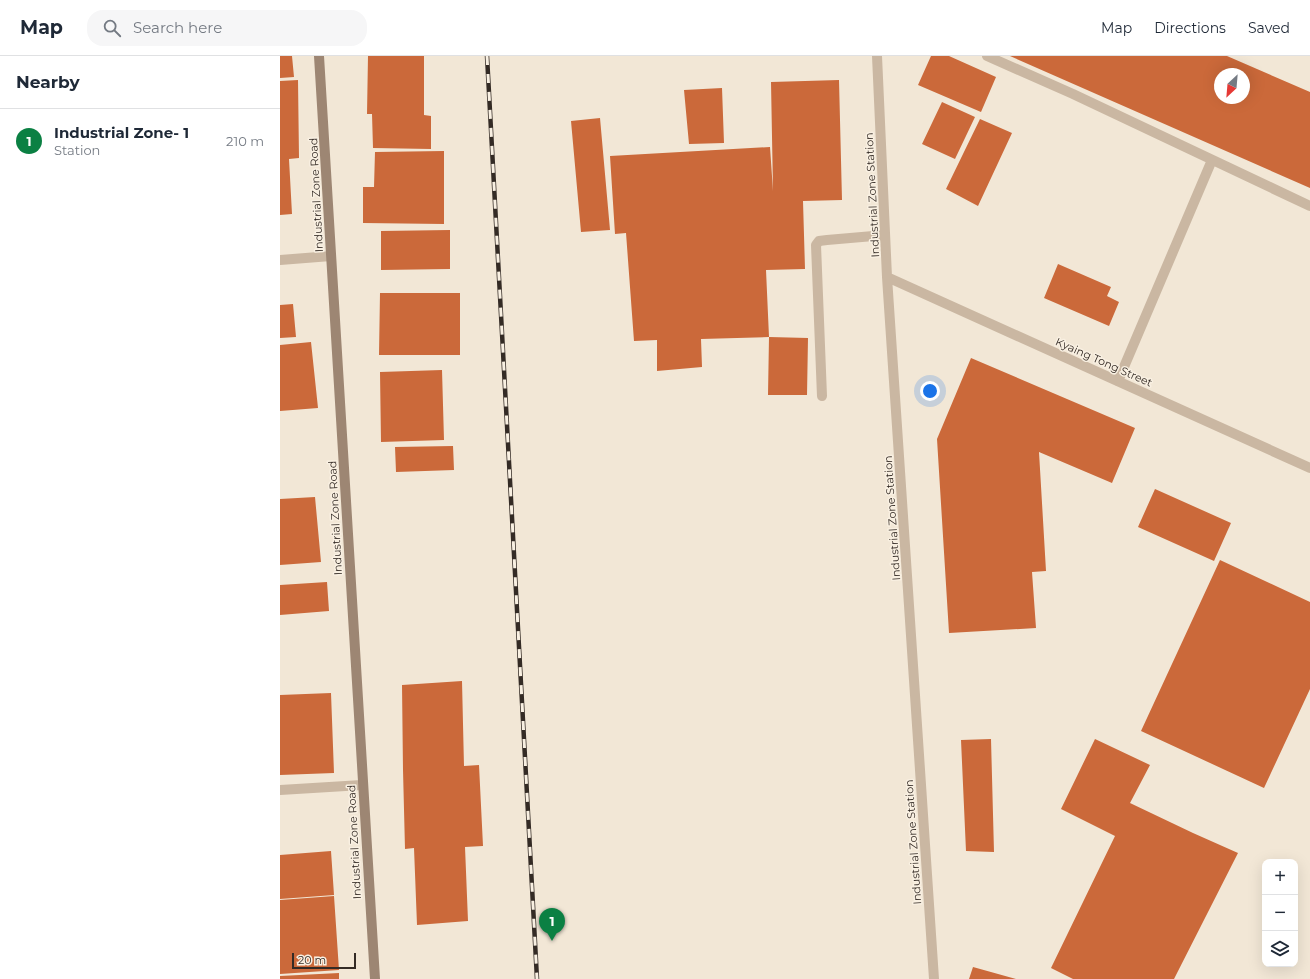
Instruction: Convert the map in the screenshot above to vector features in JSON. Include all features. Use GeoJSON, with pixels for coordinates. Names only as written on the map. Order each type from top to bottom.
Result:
{"type":"FeatureCollection","features":[{"type":"Feature","properties":{"kind":"street","name":"Industrial Zone Road"},"geometry":{"type":"LineString","coordinates":[[319,56],[362,785],[375,979]]}},
{"type":"Feature","properties":{"kind":"street","name":"Industrial Zone Station"},"geometry":{"type":"LineString","coordinates":[[878,56],[887,277],[934,979]]}},
{"type":"Feature","properties":{"kind":"street"},"geometry":{"type":"LineString","coordinates":[[987,56],[1073,94],[1310,206]]}},
{"type":"Feature","properties":{"kind":"street"},"geometry":{"type":"LineString","coordinates":[[1118,381],[1212,160]]}},
{"type":"Feature","properties":{"kind":"street"},"geometry":{"type":"LineString","coordinates":[[822,396],[816,245],[819,241],[885,236]]}},
{"type":"Feature","properties":{"kind":"street"},"geometry":{"type":"LineString","coordinates":[[280,260],[331,256]]}},
{"type":"Feature","properties":{"kind":"street","name":"Kyaing Tong Street"},"geometry":{"type":"LineString","coordinates":[[887,277],[1310,468]]}},
{"type":"Feature","properties":{"kind":"street"},"geometry":{"type":"LineString","coordinates":[[280,790],[362,785]]}},
{"type":"Feature","properties":{"kind":"building"},"geometry":{"type":"Polygon","coordinates":[[[280,56],[292,56],[294,77],[280,78],[280,56]]]}},
{"type":"Feature","properties":{"kind":"building"},"geometry":{"type":"Polygon","coordinates":[[[368,56],[424,56],[424,115],[431,116],[431,149],[373,148],[372,114],[367,114],[368,56]]]}},
{"type":"Feature","properties":{"kind":"building"},"geometry":{"type":"Polygon","coordinates":[[[931,56],[949,56],[996,77],[981,112],[918,85],[931,56]]]}},
{"type":"Feature","properties":{"kind":"building"},"geometry":{"type":"Polygon","coordinates":[[[1010,56],[1227,56],[1310,92],[1310,188],[1010,56]]]}},
{"type":"Feature","properties":{"kind":"building"},"geometry":{"type":"Polygon","coordinates":[[[298,80],[299,158],[289,159],[292,214],[280,215],[280,81],[298,80]]]}},
{"type":"Feature","properties":{"kind":"building"},"geometry":{"type":"Polygon","coordinates":[[[839,80],[842,200],[803,201],[805,269],[766,270],[769,337],[701,339],[702,367],[657,371],[657,340],[634,341],[626,233],[615,234],[610,156],[770,147],[773,191],[771,82],[839,80]]]}},
{"type":"Feature","properties":{"kind":"building"},"geometry":{"type":"Polygon","coordinates":[[[722,88],[724,143],[689,144],[684,90],[722,88]]]}},
{"type":"Feature","properties":{"kind":"building"},"geometry":{"type":"Polygon","coordinates":[[[942,102],[975,117],[955,159],[922,144],[942,102]]]}},
{"type":"Feature","properties":{"kind":"building"},"geometry":{"type":"Polygon","coordinates":[[[600,118],[610,230],[581,232],[571,121],[600,118]]]}},
{"type":"Feature","properties":{"kind":"building"},"geometry":{"type":"Polygon","coordinates":[[[980,119],[1012,133],[978,206],[946,189],[980,119]]]}},
{"type":"Feature","properties":{"kind":"building"},"geometry":{"type":"Polygon","coordinates":[[[444,151],[444,224],[363,223],[363,187],[374,187],[375,152],[444,151]]]}},
{"type":"Feature","properties":{"kind":"building"},"geometry":{"type":"Polygon","coordinates":[[[450,230],[450,269],[381,270],[381,231],[450,230]]]}},
{"type":"Feature","properties":{"kind":"building"},"geometry":{"type":"Polygon","coordinates":[[[1058,264],[1111,287],[1107,296],[1119,302],[1109,326],[1044,298],[1058,264]]]}},
{"type":"Feature","properties":{"kind":"building"},"geometry":{"type":"Polygon","coordinates":[[[380,293],[460,293],[460,355],[379,355],[380,293]]]}},
{"type":"Feature","properties":{"kind":"building"},"geometry":{"type":"Polygon","coordinates":[[[293,304],[296,337],[280,338],[280,305],[293,304]]]}},
{"type":"Feature","properties":{"kind":"building"},"geometry":{"type":"Polygon","coordinates":[[[769,337],[808,338],[807,395],[768,395],[769,337]]]}},
{"type":"Feature","properties":{"kind":"building"},"geometry":{"type":"Polygon","coordinates":[[[311,342],[318,408],[280,411],[280,345],[311,342]]]}},
{"type":"Feature","properties":{"kind":"building"},"geometry":{"type":"Polygon","coordinates":[[[971,358],[1135,428],[1112,483],[1039,452],[1046,571],[1032,572],[1036,628],[949,633],[937,439],[971,358]]]}},
{"type":"Feature","properties":{"kind":"building"},"geometry":{"type":"Polygon","coordinates":[[[442,370],[444,440],[381,442],[380,372],[442,370]]]}},
{"type":"Feature","properties":{"kind":"building"},"geometry":{"type":"Polygon","coordinates":[[[453,446],[454,470],[396,472],[395,447],[453,446]]]}},
{"type":"Feature","properties":{"kind":"building"},"geometry":{"type":"Polygon","coordinates":[[[1155,489],[1231,523],[1214,561],[1138,527],[1155,489]]]}},
{"type":"Feature","properties":{"kind":"building"},"geometry":{"type":"Polygon","coordinates":[[[315,497],[321,562],[280,565],[280,499],[315,497]]]}},
{"type":"Feature","properties":{"kind":"building"},"geometry":{"type":"Polygon","coordinates":[[[1220,560],[1310,602],[1310,689],[1264,788],[1141,731],[1220,560]]]}},
{"type":"Feature","properties":{"kind":"building"},"geometry":{"type":"Polygon","coordinates":[[[327,582],[329,611],[280,615],[280,585],[327,582]]]}},
{"type":"Feature","properties":{"kind":"building"},"geometry":{"type":"Polygon","coordinates":[[[462,681],[464,766],[479,765],[483,846],[465,847],[468,921],[417,925],[414,848],[405,849],[402,685],[462,681]]]}},
{"type":"Feature","properties":{"kind":"building"},"geometry":{"type":"Polygon","coordinates":[[[331,693],[334,773],[280,775],[280,695],[331,693]]]}},
{"type":"Feature","properties":{"kind":"building"},"geometry":{"type":"Polygon","coordinates":[[[991,739],[994,852],[966,851],[961,740],[991,739]]]}},
{"type":"Feature","properties":{"kind":"building"},"geometry":{"type":"Polygon","coordinates":[[[1095,739],[1150,765],[1130,803],[1238,853],[1174,979],[1073,979],[1051,968],[1115,836],[1061,809],[1095,739]]]}},
{"type":"Feature","properties":{"kind":"building"},"geometry":{"type":"Polygon","coordinates":[[[331,851],[334,895],[280,899],[280,855],[331,851]]]}},
{"type":"Feature","properties":{"kind":"building"},"geometry":{"type":"Polygon","coordinates":[[[334,896],[339,970],[280,974],[280,900],[334,896]]]}},
{"type":"Feature","properties":{"kind":"building"},"geometry":{"type":"Polygon","coordinates":[[[973,967],[1016,979],[969,979],[973,967]]]}},
{"type":"Feature","properties":{"kind":"building"},"geometry":{"type":"Polygon","coordinates":[[[339,973],[339,979],[280,979],[280,976],[339,973]]]}},
{"type":"Feature","properties":{"kind":"railway"},"geometry":{"type":"LineString","coordinates":[[487,56],[537,979]]}},
{"type":"Feature","properties":{"kind":"place","name":"Industrial Zone- 1"},"geometry":{"type":"Point","coordinates":[552,941]}}]}
